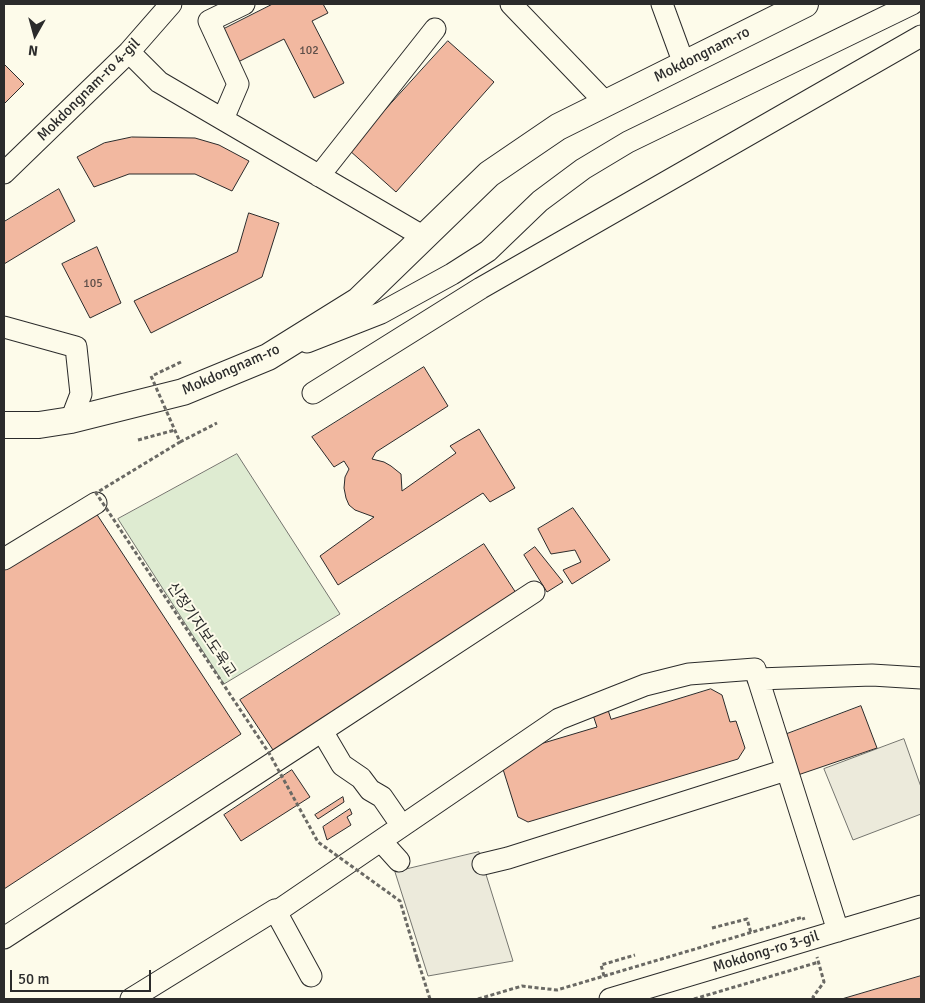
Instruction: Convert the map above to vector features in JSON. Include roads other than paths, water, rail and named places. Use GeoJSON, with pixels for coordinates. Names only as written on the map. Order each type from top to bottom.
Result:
{"type":"FeatureCollection","features":[{"type":"Feature","properties":{"kind":"main road","name":"Mokdongnam-ro"},"geometry":{"type":"LineString","coordinates":[[4,425],[39,426],[71,420],[183,392],[268,357],[358,301],[489,174],[558,127],[800,5]]}},
{"type":"Feature","properties":{"kind":"street","name":"Mokdongnam-ro 4-gil"},"geometry":{"type":"LineString","coordinates":[[4,173],[129,52],[171,4]]}},
{"type":"Feature","properties":{"kind":"street"},"geometry":{"type":"LineString","coordinates":[[223,120],[238,84],[209,21],[244,4]]}},
{"type":"Feature","properties":{"kind":"street"},"geometry":{"type":"LineString","coordinates":[[511,4],[606,103]]}},
{"type":"Feature","properties":{"kind":"street"},"geometry":{"type":"LineString","coordinates":[[662,4],[684,64]]}},
{"type":"Feature","properties":{"kind":"street"},"geometry":{"type":"LineString","coordinates":[[268,357],[381,313],[452,274],[488,251],[540,201],[583,169],[628,142],[912,4]]}},
{"type":"Feature","properties":{"kind":"street"},"geometry":{"type":"LineString","coordinates":[[319,176],[436,28]]}},
{"type":"Feature","properties":{"kind":"street"},"geometry":{"type":"LineString","coordinates":[[313,393],[481,288],[921,36]]}},
{"type":"Feature","properties":{"kind":"street"},"geometry":{"type":"LineString","coordinates":[[129,52],[159,82],[424,237]]}},
{"type":"Feature","properties":{"kind":"street"},"geometry":{"type":"LineString","coordinates":[[4,327],[76,347],[81,394],[71,420]]}},
{"type":"Feature","properties":{"kind":"street"},"geometry":{"type":"LineString","coordinates":[[4,559],[96,503]]}},
{"type":"Feature","properties":{"kind":"street"},"geometry":{"type":"LineString","coordinates":[[4,938],[534,592]]}},
{"type":"Feature","properties":{"kind":"street"},"geometry":{"type":"LineString","coordinates":[[130,999],[275,910],[279,910],[559,719],[645,685],[689,674],[754,669],[838,931]]}},
{"type":"Feature","properties":{"kind":"street"},"geometry":{"type":"LineString","coordinates":[[758,679],[872,675],[921,678]]}},
{"type":"Feature","properties":{"kind":"street"},"geometry":{"type":"LineString","coordinates":[[322,731],[342,765],[360,778],[370,790],[382,797],[402,826]]}},
{"type":"Feature","properties":{"kind":"street"},"geometry":{"type":"LineString","coordinates":[[483,864],[508,858],[786,770]]}},
{"type":"Feature","properties":{"kind":"street"},"geometry":{"type":"LineString","coordinates":[[381,841],[399,861]]}},
{"type":"Feature","properties":{"kind":"street","name":"Mokdong-ro 3-gil"},"geometry":{"type":"LineString","coordinates":[[610,999],[921,906]]}},
{"type":"Feature","properties":{"kind":"street"},"geometry":{"type":"LineString","coordinates":[[275,910],[311,976]]}}]}
